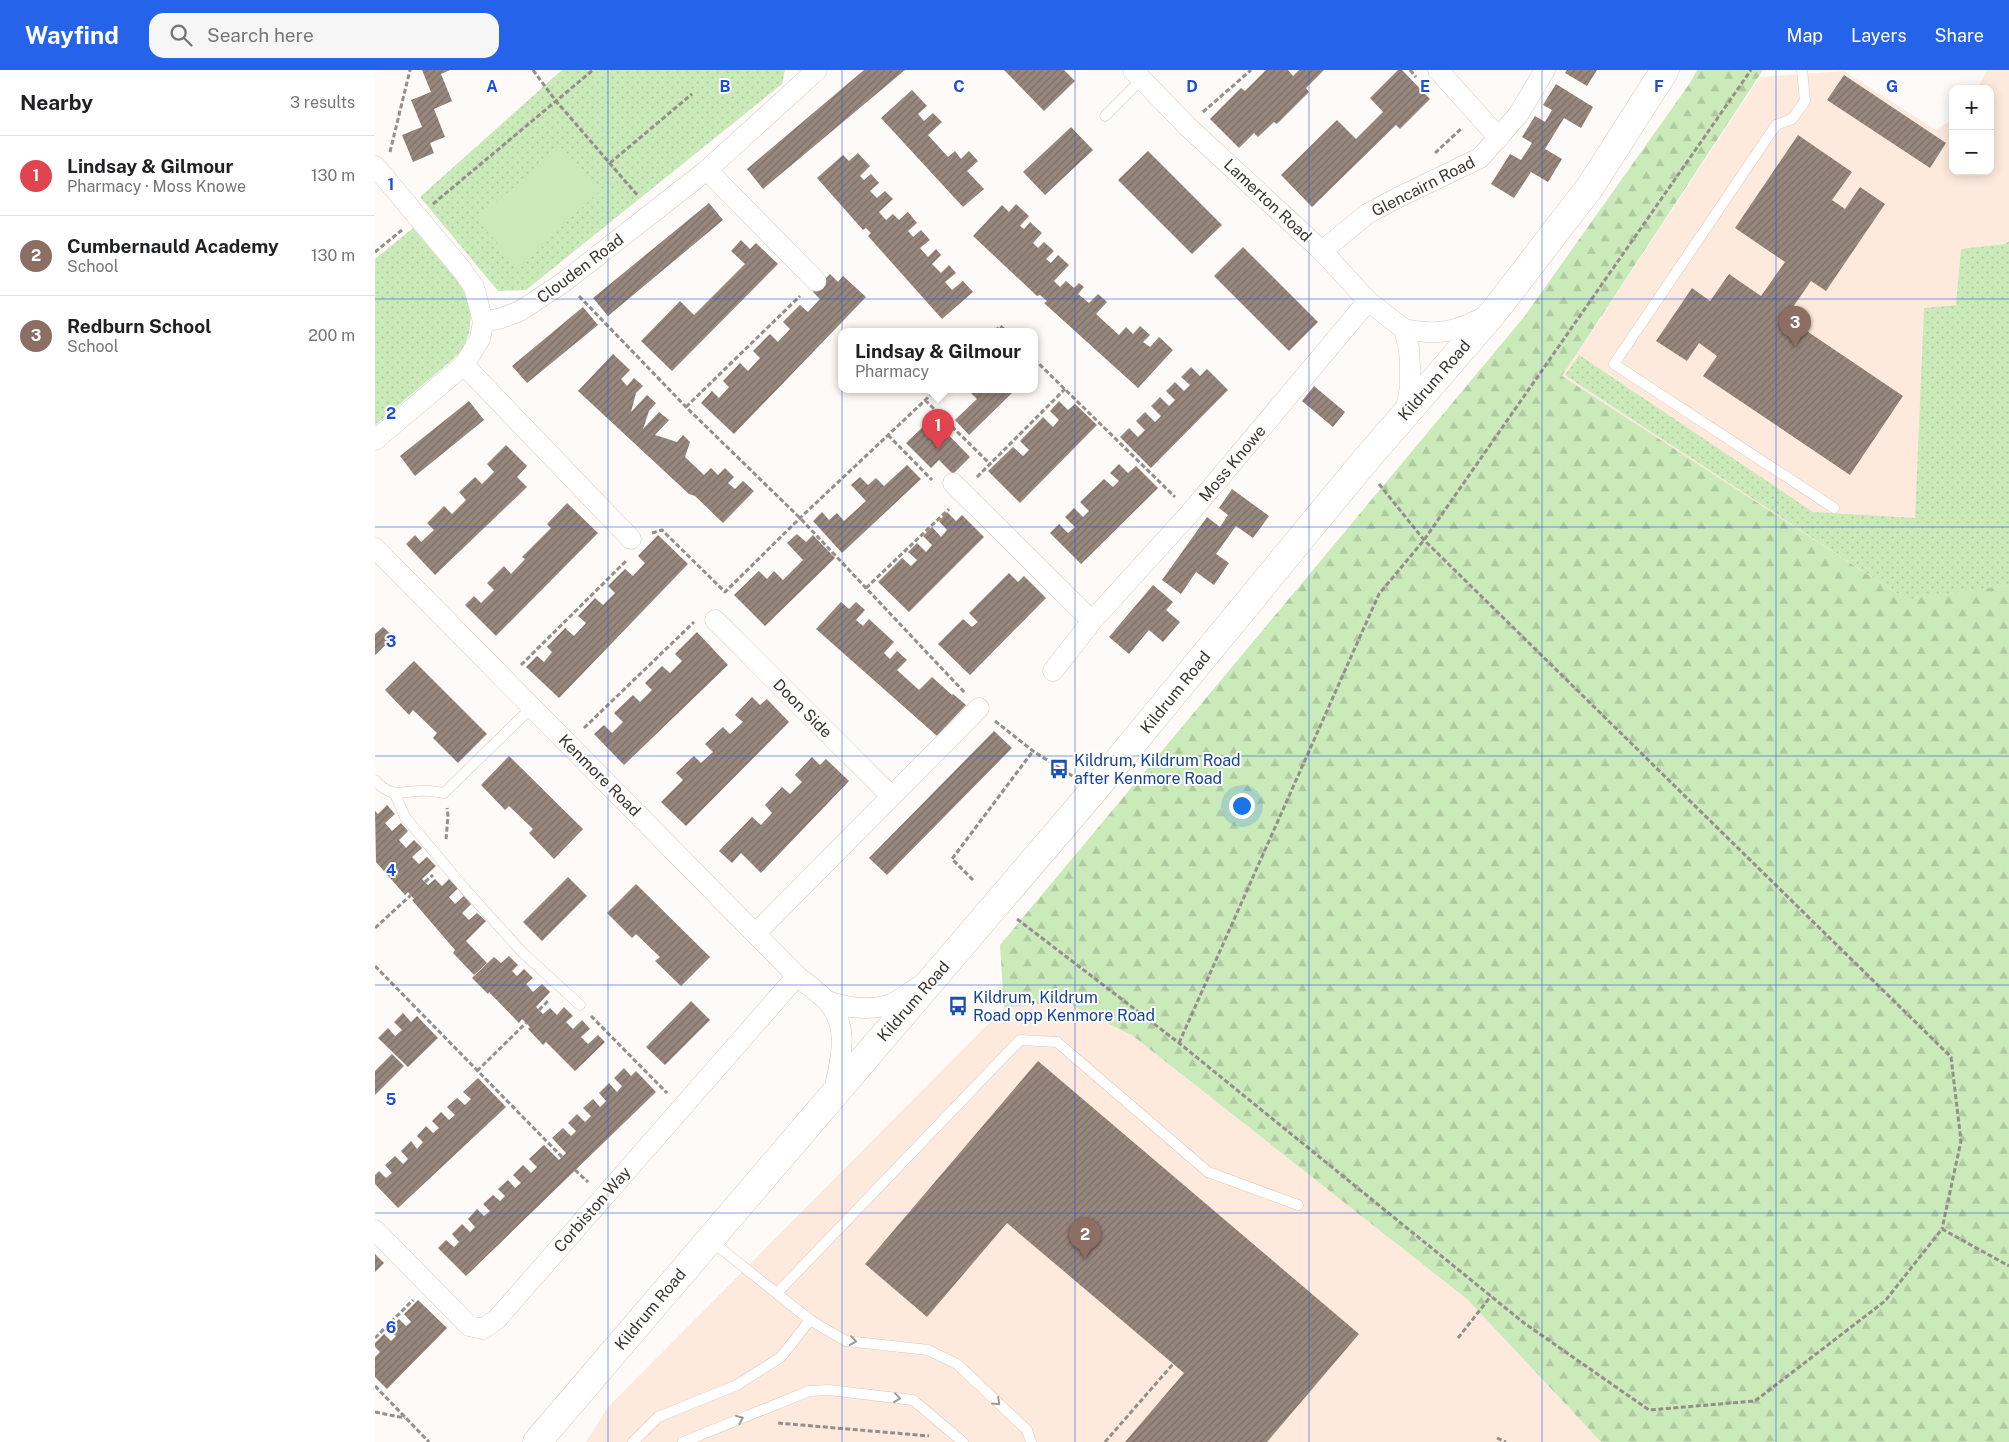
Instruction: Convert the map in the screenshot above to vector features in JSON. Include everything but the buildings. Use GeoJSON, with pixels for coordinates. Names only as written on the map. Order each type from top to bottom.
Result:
{"type":"FeatureCollection","features":[{"type":"Feature","properties":{"kind":"street","name":"Clouden Road"},"geometry":{"type":"LineString","coordinates":[[483,322],[503,318],[520,311],[564,282],[707,170],[817,70]]}},
{"type":"Feature","properties":{"kind":"street"},"geometry":{"type":"LineString","coordinates":[[1438,70],[1499,138]]}},
{"type":"Feature","properties":{"kind":"street","name":"Glencairn Road"},"geometry":{"type":"LineString","coordinates":[[1322,251],[1367,214],[1480,158],[1517,115],[1545,70]]}},
{"type":"Feature","properties":{"kind":"street","name":"Kildrum Road"},"geometry":{"type":"LineString","coordinates":[[538,1439],[1094,790],[1363,463],[1493,313],[1590,187],[1665,70]]}},
{"type":"Feature","properties":{"kind":"street","name":"Lamerton Road"},"geometry":{"type":"LineString","coordinates":[[1138,75],[1187,126],[1322,251],[1368,301],[1404,329]]}},
{"type":"Feature","properties":{"kind":"street"},"geometry":{"type":"LineString","coordinates":[[707,170],[816,281]]}},
{"type":"Feature","properties":{"kind":"street"},"geometry":{"type":"LineString","coordinates":[[375,440],[464,365],[480,339],[483,322],[474,287],[380,171]]}},
{"type":"Feature","properties":{"kind":"street","name":"Moss Knowe"},"geometry":{"type":"LineString","coordinates":[[1053,670],[1092,620],[1191,512],[1368,301]]}},
{"type":"Feature","properties":{"kind":"street"},"geometry":{"type":"LineString","coordinates":[[1405,413],[1410,388],[1410,368],[1409,350],[1404,329],[1421,332],[1442,332],[1464,328],[1493,313]]}},
{"type":"Feature","properties":{"kind":"street"},"geometry":{"type":"LineString","coordinates":[[464,365],[631,539]]}},
{"type":"Feature","properties":{"kind":"street"},"geometry":{"type":"LineString","coordinates":[[960,490],[1092,620]]}},
{"type":"Feature","properties":{"kind":"street","name":"Kenmore Road"},"geometry":{"type":"LineString","coordinates":[[375,548],[797,976],[827,1000],[837,1014],[842,1030],[840,1059],[834,1092]]}},
{"type":"Feature","properties":{"kind":"street","name":"Doon Side"},"geometry":{"type":"LineString","coordinates":[[707,618],[891,796]]}},
{"type":"Feature","properties":{"kind":"street"},"geometry":{"type":"LineString","coordinates":[[756,933],[979,708]]}},
{"type":"Feature","properties":{"kind":"street","name":"Corbiston Way"},"geometry":{"type":"LineString","coordinates":[[375,1230],[469,1326],[483,1329],[497,1319],[797,976]]}},
{"type":"Feature","properties":{"kind":"street","name":"Kenmore Road"},"geometry":{"type":"LineString","coordinates":[[827,1000],[847,1008],[889,1005],[933,978]]}},
{"type":"Feature","properties":{"kind":"lane"},"geometry":{"type":"LineString","coordinates":[[1802,70],[1805,101],[1792,119],[1776,125],[1614,364],[1834,508]]}},
{"type":"Feature","properties":{"kind":"lane"},"geometry":{"type":"LineString","coordinates":[[1105,116],[1138,75]]}},
{"type":"Feature","properties":{"kind":"lane"},"geometry":{"type":"LineString","coordinates":[[375,780],[384,790],[395,794],[421,790],[444,793],[532,707]]}},
{"type":"Feature","properties":{"kind":"lane"},"geometry":{"type":"LineString","coordinates":[[395,794],[405,817],[445,864],[523,952],[580,1004]]}},
{"type":"Feature","properties":{"kind":"lane"},"geometry":{"type":"LineString","coordinates":[[777,1293],[1020,1040],[1057,1042],[1208,1172],[1298,1205]]}},
{"type":"Feature","properties":{"kind":"lane"},"geometry":{"type":"LineString","coordinates":[[709,1240],[810,1320],[846,1341],[927,1350],[957,1364],[1027,1430],[1031,1442]]}},
{"type":"Feature","properties":{"kind":"lane"},"geometry":{"type":"LineString","coordinates":[[633,1442],[658,1417],[737,1385],[781,1358],[810,1320]]}},
{"type":"Feature","properties":{"kind":"lane"},"geometry":{"type":"LineString","coordinates":[[683,1442],[698,1440],[755,1413],[809,1391],[829,1390],[913,1400],[963,1442]]}},
{"type":"Feature","properties":{"kind":"path"},"geometry":{"type":"LineString","coordinates":[[380,171],[410,70]]}},
{"type":"Feature","properties":{"kind":"path"},"geometry":{"type":"LineString","coordinates":[[533,70],[556,101],[652,213]]}},
{"type":"Feature","properties":{"kind":"path"},"geometry":{"type":"LineString","coordinates":[[375,252],[593,70]]}},
{"type":"Feature","properties":{"kind":"path"},"geometry":{"type":"LineString","coordinates":[[1187,126],[1251,70]]}},
{"type":"Feature","properties":{"kind":"path"},"geometry":{"type":"LineString","coordinates":[[1179,1043],[1379,594],[1424,540],[1751,70]]}},
{"type":"Feature","properties":{"kind":"path"},"geometry":{"type":"LineString","coordinates":[[1411,71],[1418,78]]}},
{"type":"Feature","properties":{"kind":"path"},"geometry":{"type":"LineString","coordinates":[[609,163],[692,94]]}},
{"type":"Feature","properties":{"kind":"path"},"geometry":{"type":"LineString","coordinates":[[1447,174],[1432,156],[1465,125]]}},
{"type":"Feature","properties":{"kind":"path"},"geometry":{"type":"LineString","coordinates":[[686,407],[816,281]]}},
{"type":"Feature","properties":{"kind":"path"},"geometry":{"type":"LineString","coordinates":[[564,282],[686,407],[800,518],[979,708],[1033,751],[1094,790]]}},
{"type":"Feature","properties":{"kind":"path"},"geometry":{"type":"LineString","coordinates":[[1038,363],[1191,512]]}},
{"type":"Feature","properties":{"kind":"path"},"geometry":{"type":"LineString","coordinates":[[866,588],[960,490],[990,464],[1065,389]]}},
{"type":"Feature","properties":{"kind":"path"},"geometry":{"type":"LineString","coordinates":[[719,598],[800,518],[933,393]]}},
{"type":"Feature","properties":{"kind":"path"},"geometry":{"type":"LineString","coordinates":[[925,400],[990,464]]}},
{"type":"Feature","properties":{"kind":"path"},"geometry":{"type":"LineString","coordinates":[[888,435],[944,493],[960,490]]}},
{"type":"Feature","properties":{"kind":"path"},"geometry":{"type":"LineString","coordinates":[[1014,917],[1179,1043],[1524,1323],[1649,1410],[1755,1401],[1885,1301],[1942,1229],[1961,1141],[1951,1057],[1424,540],[1363,463]]}},
{"type":"Feature","properties":{"kind":"path"},"geometry":{"type":"LineString","coordinates":[[506,680],[633,554],[631,539],[663,530],[725,592]]}},
{"type":"Feature","properties":{"kind":"path"},"geometry":{"type":"LineString","coordinates":[[568,743],[707,618]]}},
{"type":"Feature","properties":{"kind":"path"},"geometry":{"type":"LineString","coordinates":[[973,880],[952,858],[1033,751]]}},
{"type":"Feature","properties":{"kind":"path"},"geometry":{"type":"LineString","coordinates":[[444,793],[448,816],[445,864]]}},
{"type":"Feature","properties":{"kind":"path"},"geometry":{"type":"LineString","coordinates":[[375,928],[411,895]]}},
{"type":"Feature","properties":{"kind":"path"},"geometry":{"type":"LineString","coordinates":[[375,966],[562,1157]]}},
{"type":"Feature","properties":{"kind":"path"},"geometry":{"type":"LineString","coordinates":[[580,1004],[681,1108]]}},
{"type":"Feature","properties":{"kind":"path"},"geometry":{"type":"LineString","coordinates":[[477,1071],[527,1024]]}},
{"type":"Feature","properties":{"kind":"path"},"geometry":{"type":"LineString","coordinates":[[1942,1229],[2009,1266]]}},
{"type":"Feature","properties":{"kind":"path"},"geometry":{"type":"LineString","coordinates":[[375,1338],[428,1285]]}},
{"type":"Feature","properties":{"kind":"path"},"geometry":{"type":"LineString","coordinates":[[1458,1338],[1491,1296]]}},
{"type":"Feature","properties":{"kind":"path"},"geometry":{"type":"LineString","coordinates":[[1105,1442],[1173,1364]]}},
{"type":"Feature","properties":{"kind":"path"},"geometry":{"type":"LineString","coordinates":[[375,1386],[429,1441]]}},
{"type":"Feature","properties":{"kind":"path"},"geometry":{"type":"LineString","coordinates":[[375,1412],[405,1418]]}},
{"type":"Feature","properties":{"kind":"path"},"geometry":{"type":"LineString","coordinates":[[755,1413],[775,1423],[935,1437]]}},
{"type":"Feature","properties":{"kind":"path"},"geometry":{"type":"LineString","coordinates":[[1497,1438],[1506,1442]]}},
{"type":"Feature","properties":{"kind":"shaded area"},"geometry":{"type":"Polygon","coordinates":[[[1987,70],[2009,70],[2009,587],[1905,603],[1562,376],[1760,77],[1844,71],[1936,130],[1949,122],[1949,175],[1994,175],[1994,85],[1979,85],[1987,70]]]}},
{"type":"Feature","properties":{"kind":"shaded area"},"geometry":{"type":"Polygon","coordinates":[[[1063,1001],[1133,1036],[1468,1300],[1601,1442],[586,1442],[608,1407],[1004,1008],[1063,1001]]]}},
{"type":"Feature","properties":{"kind":"green space"},"geometry":{"type":"Polygon","coordinates":[[[562,70],[785,70],[782,84],[526,290],[498,291],[420,197],[562,70]]]}},
{"type":"Feature","properties":{"kind":"green space"},"geometry":{"type":"Polygon","coordinates":[[[1697,70],[1763,70],[1562,376],[1907,600],[2009,585],[2009,1442],[1601,1442],[1468,1300],[1133,1036],[1063,1001],[1004,1008],[1000,945],[1524,317],[1690,83],[1697,70]]]}},
{"type":"Feature","properties":{"kind":"green space"},"geometry":{"type":"Polygon","coordinates":[[[559,147],[599,192],[517,265],[477,220],[559,147]]]}},
{"type":"Feature","properties":{"kind":"green space"},"geometry":{"type":"Polygon","coordinates":[[[413,228],[460,284],[469,302],[471,314],[469,333],[463,349],[451,361],[375,425],[375,259],[413,228]]]}},
{"type":"Feature","properties":{"kind":"green space"},"geometry":{"type":"Polygon","coordinates":[[[2009,241],[2009,585],[1907,600],[1565,375],[1579,355],[1813,512],[1915,518],[1924,308],[1956,305],[1961,249],[2005,244],[2009,241]]]}},
{"type":"Feature","properties":{"kind":"place","name":"Redburn School"},"geometry":{"type":"Point","coordinates":[1795,347]}},
{"type":"Feature","properties":{"kind":"place","name":"Lindsay & Gilmour"},"geometry":{"type":"Point","coordinates":[938,450]}},
{"type":"Feature","properties":{"kind":"place","name":"Kildrum, Kildrum Road after Kenmore Road"},"geometry":{"type":"Point","coordinates":[1059,769]}},
{"type":"Feature","properties":{"kind":"place","name":"Kildrum, Kildrum Road opp Kenmore Road"},"geometry":{"type":"Point","coordinates":[958,1006]}},
{"type":"Feature","properties":{"kind":"place","name":"Cumbernauld Academy"},"geometry":{"type":"Point","coordinates":[1085,1259]}}]}
